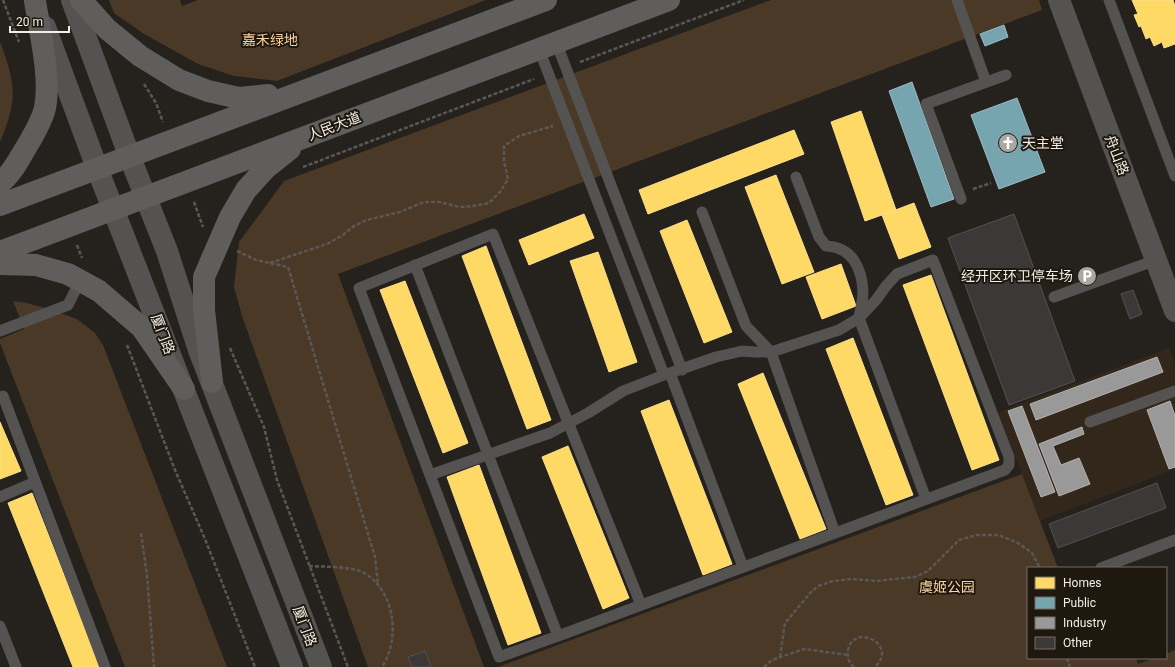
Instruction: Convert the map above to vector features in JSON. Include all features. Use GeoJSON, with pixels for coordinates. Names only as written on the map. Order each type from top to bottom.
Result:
{"type":"FeatureCollection","features":[{"type":"Feature","properties":{"kind":"main road"},"geometry":{"type":"LineString","coordinates":[[81,0],[107,29],[140,56],[179,80],[208,91],[239,98],[297,93]]}},
{"type":"Feature","properties":{"kind":"main road"},"geometry":{"type":"LineString","coordinates":[[0,204],[297,93],[523,4],[546,0]]}},
{"type":"Feature","properties":{"kind":"main road","name":"人民大道"},"geometry":{"type":"LineString","coordinates":[[0,252],[669,0]]}},
{"type":"Feature","properties":{"kind":"main road"},"geometry":{"type":"LineString","coordinates":[[0,183],[6,178],[21,156],[36,130],[45,108],[47,82],[35,1]]}},
{"type":"Feature","properties":{"kind":"main road"},"geometry":{"type":"LineString","coordinates":[[212,382],[204,310],[204,277],[230,217],[246,190],[265,169],[306,136]]}},
{"type":"Feature","properties":{"kind":"main road"},"geometry":{"type":"LineString","coordinates":[[0,264],[36,265],[68,274],[99,291],[142,328],[184,389]]}},
{"type":"Feature","properties":{"kind":"street","name":"厦门路"},"geometry":{"type":"LineString","coordinates":[[72,0],[129,155],[167,251],[199,350],[321,667]]}},
{"type":"Feature","properties":{"kind":"street","name":"舟山路"},"geometry":{"type":"LineString","coordinates":[[1059,0],[1156,260],[1170,282],[1175,311]]}},
{"type":"Feature","properties":{"kind":"street","name":"厦门路"},"geometry":{"type":"LineString","coordinates":[[35,1],[97,168],[292,667]]}},
{"type":"Feature","properties":{"kind":"lane"},"geometry":{"type":"LineString","coordinates":[[957,0],[986,82]]}},
{"type":"Feature","properties":{"kind":"lane"},"geometry":{"type":"LineString","coordinates":[[1109,0],[1175,176]]}},
{"type":"Feature","properties":{"kind":"lane"},"geometry":{"type":"LineString","coordinates":[[547,46],[566,68],[682,370]]}},
{"type":"Feature","properties":{"kind":"lane"},"geometry":{"type":"LineString","coordinates":[[547,46],[548,74],[743,567]]}},
{"type":"Feature","properties":{"kind":"lane"},"geometry":{"type":"LineString","coordinates":[[961,199],[926,104],[1006,74]]}},
{"type":"Feature","properties":{"kind":"lane"},"geometry":{"type":"LineString","coordinates":[[796,177],[819,237],[826,246],[836,247],[845,251],[854,259],[859,272],[863,293],[859,318],[926,499]]}},
{"type":"Feature","properties":{"kind":"lane"},"geometry":{"type":"LineString","coordinates":[[702,212],[746,326],[771,352],[835,533]]}},
{"type":"Feature","properties":{"kind":"lane"},"geometry":{"type":"LineString","coordinates":[[430,475],[550,433],[568,424],[588,413],[623,391],[667,374],[716,357],[742,351],[771,352],[838,330],[859,318],[897,274],[933,260],[1009,457],[1009,465],[1005,470],[558,636],[499,657],[358,288],[493,234],[568,424],[640,605]]}},
{"type":"Feature","properties":{"kind":"lane"},"geometry":{"type":"LineString","coordinates":[[1054,297],[1156,260]]}},
{"type":"Feature","properties":{"kind":"lane"},"geometry":{"type":"LineString","coordinates":[[415,265],[558,636]]}},
{"type":"Feature","properties":{"kind":"lane"},"geometry":{"type":"LineString","coordinates":[[0,331],[68,305],[80,281]]}},
{"type":"Feature","properties":{"kind":"lane"},"geometry":{"type":"LineString","coordinates":[[1090,422],[1175,391]]}},
{"type":"Feature","properties":{"kind":"lane"},"geometry":{"type":"LineString","coordinates":[[3,396],[105,667]]}},
{"type":"Feature","properties":{"kind":"lane"},"geometry":{"type":"LineString","coordinates":[[0,497],[36,482]]}},
{"type":"Feature","properties":{"kind":"lane"},"geometry":{"type":"LineString","coordinates":[[1104,567],[1175,540]]}},
{"type":"Feature","properties":{"kind":"lane"},"geometry":{"type":"LineString","coordinates":[[0,627],[2,639],[0,650]]}},
{"type":"Feature","properties":{"kind":"lane"},"geometry":{"type":"LineString","coordinates":[[0,627],[16,667]]}},
{"type":"Feature","properties":{"kind":"path"},"geometry":{"type":"LineString","coordinates":[[566,68],[744,0]]}},
{"type":"Feature","properties":{"kind":"path"},"geometry":{"type":"LineString","coordinates":[[296,170],[548,74]]}},
{"type":"Feature","properties":{"kind":"path"},"geometry":{"type":"LineString","coordinates":[[269,263],[327,244],[354,226],[367,220],[400,212],[424,202],[439,202],[460,206],[474,206],[490,203],[500,192],[508,179],[504,161],[504,146],[519,136],[567,122]]}},
{"type":"Feature","properties":{"kind":"path"},"geometry":{"type":"LineString","coordinates":[[237,251],[256,260],[288,267],[375,557],[378,584]]}},
{"type":"Feature","properties":{"kind":"path"},"geometry":{"type":"LineString","coordinates":[[126,342],[255,667]]}},
{"type":"Feature","properties":{"kind":"path"},"geometry":{"type":"LineString","coordinates":[[229,344],[264,427],[276,480],[348,667]]}},
{"type":"Feature","properties":{"kind":"path"},"geometry":{"type":"LineString","coordinates":[[141,533],[147,574],[154,667]]}},
{"type":"Feature","properties":{"kind":"path"},"geometry":{"type":"LineString","coordinates":[[780,657],[785,623],[811,592],[818,586],[832,581],[853,579],[875,581],[915,577],[928,571],[959,540],[977,534],[998,535],[1018,543],[1032,553],[1039,567]]}},
{"type":"Feature","properties":{"kind":"path"},"geometry":{"type":"LineString","coordinates":[[309,566],[345,568],[361,572],[378,584],[389,602],[393,627],[391,644],[382,667]]}},
{"type":"Feature","properties":{"kind":"path"},"geometry":{"type":"LineString","coordinates":[[854,667],[849,660],[848,655],[850,644],[854,640],[865,636],[871,638],[880,645],[882,656],[880,662],[875,667]]}},
{"type":"Feature","properties":{"kind":"path"},"geometry":{"type":"LineString","coordinates":[[764,667],[772,660],[804,649],[848,655]]}},
{"type":"Feature","properties":{"kind":"shaded area"},"geometry":{"type":"Polygon","coordinates":[[[1169,348],[1175,363],[1175,469],[1040,521],[998,412],[1169,348]]]}},
{"type":"Feature","properties":{"kind":"green space","name":"嘉禾绿地"},"geometry":{"type":"Polygon","coordinates":[[[109,0],[180,0],[182,6],[198,0],[486,0],[277,81],[234,76],[198,64],[144,34],[114,13],[109,0]]]}},
{"type":"Feature","properties":{"kind":"green space"},"geometry":{"type":"Polygon","coordinates":[[[771,0],[1039,0],[1042,10],[338,274],[484,667],[368,667],[242,316],[234,287],[239,242],[284,181],[771,0]]]}},
{"type":"Feature","properties":{"kind":"green space"},"geometry":{"type":"Polygon","coordinates":[[[0,42],[9,69],[13,92],[10,115],[0,142],[0,42]]]}},
{"type":"Feature","properties":{"kind":"green space"},"geometry":{"type":"Polygon","coordinates":[[[13,301],[46,308],[77,319],[95,333],[103,345],[227,667],[125,667],[0,343],[0,339],[24,329],[13,301]]]}},
{"type":"Feature","properties":{"kind":"green space","name":"虞姬公园"},"geometry":{"type":"Polygon","coordinates":[[[1022,474],[1058,567],[1027,567],[1027,659],[1136,659],[1138,664],[1151,659],[1167,659],[1167,654],[1175,650],[1175,667],[498,667],[1022,474]]]}},
{"type":"Feature","properties":{"kind":"building: Homes"},"geometry":{"type":"Polygon","coordinates":[[[1132,0],[1173,0],[1175,6],[1175,44],[1164,48],[1162,42],[1154,46],[1150,37],[1146,39],[1141,26],[1139,27],[1134,15],[1138,14],[1132,0]]]}},
{"type":"Feature","properties":{"kind":"building: Homes"},"geometry":{"type":"Polygon","coordinates":[[[861,111],[896,210],[865,221],[831,122],[861,111]]]}},
{"type":"Feature","properties":{"kind":"building: Homes"},"geometry":{"type":"Polygon","coordinates":[[[794,130],[804,154],[648,214],[639,190],[794,130]]]}},
{"type":"Feature","properties":{"kind":"building: Homes"},"geometry":{"type":"Polygon","coordinates":[[[776,175],[814,272],[782,284],[745,187],[776,175]]]}},
{"type":"Feature","properties":{"kind":"building: Homes"},"geometry":{"type":"Polygon","coordinates":[[[914,203],[931,247],[899,259],[882,215],[914,203]]]}},
{"type":"Feature","properties":{"kind":"building: Homes"},"geometry":{"type":"Polygon","coordinates":[[[584,214],[594,238],[529,265],[519,240],[584,214]]]}},
{"type":"Feature","properties":{"kind":"building: Homes"},"geometry":{"type":"Polygon","coordinates":[[[687,220],[732,332],[704,343],[660,231],[687,220]]]}},
{"type":"Feature","properties":{"kind":"building: Homes"},"geometry":{"type":"Polygon","coordinates":[[[486,246],[551,420],[527,429],[462,256],[486,246]]]}},
{"type":"Feature","properties":{"kind":"building: Homes"},"geometry":{"type":"Polygon","coordinates":[[[598,252],[637,362],[609,372],[570,261],[598,252]]]}},
{"type":"Feature","properties":{"kind":"building: Homes"},"geometry":{"type":"Polygon","coordinates":[[[841,264],[856,306],[822,319],[806,277],[841,264]]]}},
{"type":"Feature","properties":{"kind":"building: Homes"},"geometry":{"type":"Polygon","coordinates":[[[931,275],[999,460],[972,470],[903,285],[931,275]]]}},
{"type":"Feature","properties":{"kind":"building: Homes"},"geometry":{"type":"Polygon","coordinates":[[[405,281],[468,443],[443,453],[380,290],[405,281]]]}},
{"type":"Feature","properties":{"kind":"building: Homes"},"geometry":{"type":"Polygon","coordinates":[[[853,338],[913,495],[886,505],[826,349],[853,338]]]}},
{"type":"Feature","properties":{"kind":"building: Homes"},"geometry":{"type":"Polygon","coordinates":[[[763,373],[826,529],[800,539],[738,384],[763,373]]]}},
{"type":"Feature","properties":{"kind":"building: Homes"},"geometry":{"type":"Polygon","coordinates":[[[669,400],[732,564],[703,575],[641,411],[669,400]]]}},
{"type":"Feature","properties":{"kind":"building: Homes"},"geometry":{"type":"Polygon","coordinates":[[[0,422],[21,471],[0,479],[0,422]]]}},
{"type":"Feature","properties":{"kind":"building: Homes"},"geometry":{"type":"Polygon","coordinates":[[[568,446],[629,598],[603,609],[542,457],[568,446]]]}},
{"type":"Feature","properties":{"kind":"building: Homes"},"geometry":{"type":"Polygon","coordinates":[[[479,465],[541,633],[508,645],[447,477],[479,465]]]}},
{"type":"Feature","properties":{"kind":"building: Homes"},"geometry":{"type":"Polygon","coordinates":[[[32,493],[100,667],[73,667],[8,503],[32,493]]]}},
{"type":"Feature","properties":{"kind":"building: Public"},"geometry":{"type":"Polygon","coordinates":[[[1004,25],[1008,37],[985,46],[980,34],[1004,25]]]}},
{"type":"Feature","properties":{"kind":"building: Public"},"geometry":{"type":"Polygon","coordinates":[[[912,82],[954,199],[931,207],[889,91],[912,82]]]}},
{"type":"Feature","properties":{"kind":"building: Public","name":"天主堂"},"geometry":{"type":"Polygon","coordinates":[[[1017,98],[1045,172],[999,189],[971,115],[1017,98]]]}},
{"type":"Feature","properties":{"kind":"building: Industry"},"geometry":{"type":"Polygon","coordinates":[[[1157,357],[1163,372],[1036,420],[1030,404],[1157,357]]]}},
{"type":"Feature","properties":{"kind":"building: Industry"},"geometry":{"type":"Polygon","coordinates":[[[1170,401],[1175,416],[1175,467],[1169,469],[1147,410],[1170,401]]]}},
{"type":"Feature","properties":{"kind":"building: Industry"},"geometry":{"type":"Polygon","coordinates":[[[1022,406],[1055,492],[1041,497],[1008,411],[1022,406]]]}},
{"type":"Feature","properties":{"kind":"building: Industry"},"geometry":{"type":"Polygon","coordinates":[[[1082,427],[1084,434],[1053,446],[1061,465],[1079,458],[1090,484],[1059,496],[1039,444],[1082,427]]]}},
{"type":"Feature","properties":{"kind":"building: Other"},"geometry":{"type":"Polygon","coordinates":[[[1014,214],[1075,381],[1009,405],[948,238],[1014,214]]]}},
{"type":"Feature","properties":{"kind":"building: Other"},"geometry":{"type":"Polygon","coordinates":[[[1133,290],[1142,314],[1130,319],[1121,294],[1133,290]]]}},
{"type":"Feature","properties":{"kind":"building: Other"},"geometry":{"type":"Polygon","coordinates":[[[1157,483],[1166,508],[1058,548],[1049,524],[1157,483]]]}},
{"type":"Feature","properties":{"kind":"building: Other"},"geometry":{"type":"Polygon","coordinates":[[[425,651],[431,667],[412,667],[408,657],[425,651]]]}},
{"type":"Feature","properties":{"kind":"place","name":"天主堂"},"geometry":{"type":"Point","coordinates":[1008,143]}},
{"type":"Feature","properties":{"kind":"place","name":"经开区环卫停车场"},"geometry":{"type":"Point","coordinates":[1087,276]}}]}
